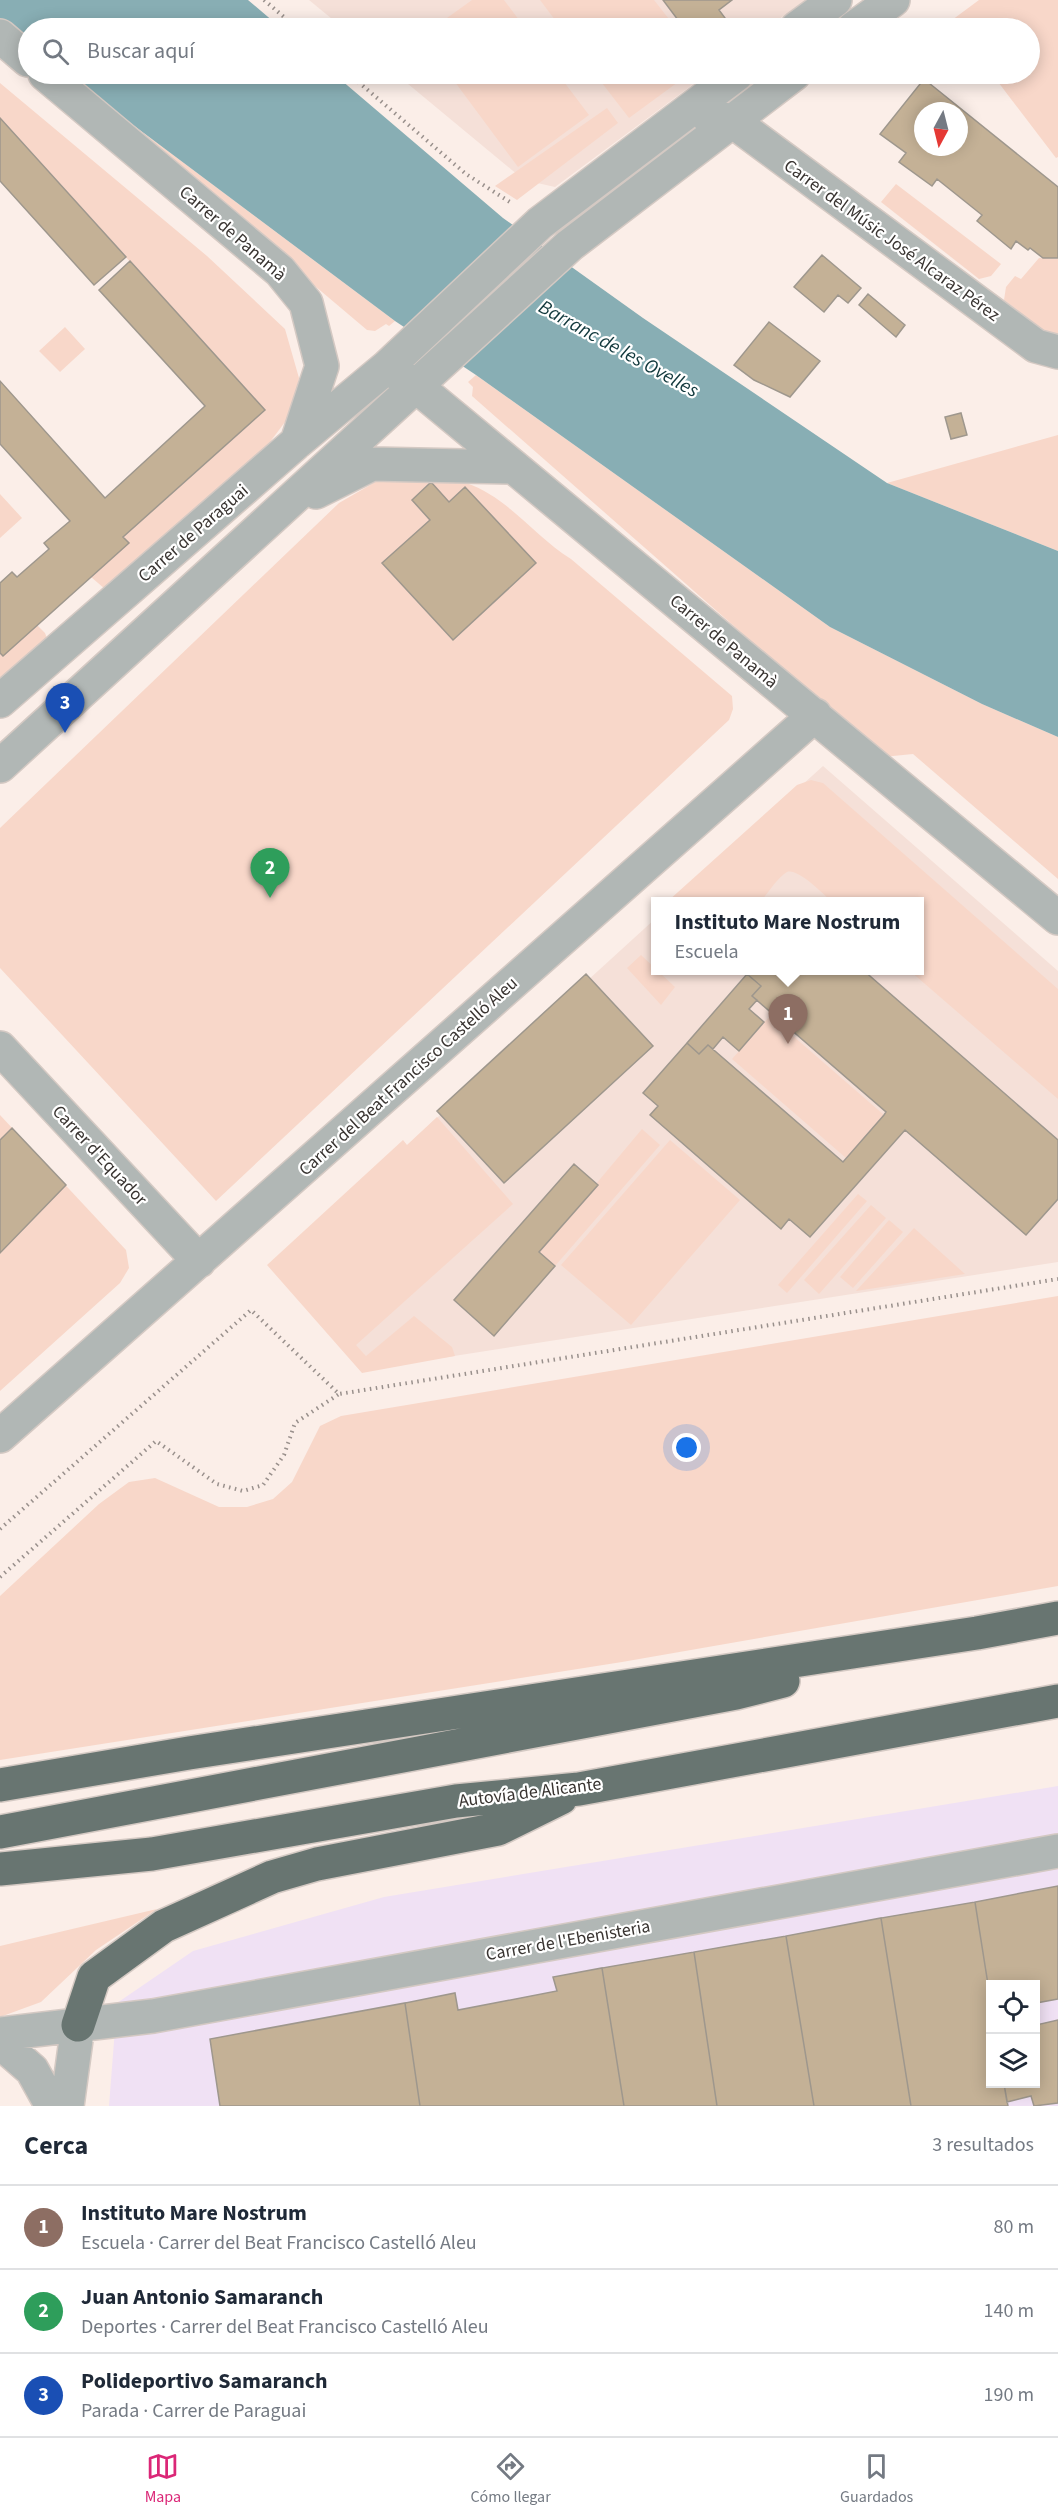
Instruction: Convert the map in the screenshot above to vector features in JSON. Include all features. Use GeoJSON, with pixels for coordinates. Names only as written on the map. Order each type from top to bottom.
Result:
{"type":"FeatureCollection","features":[{"type":"Feature","properties":{"kind":"highway"},"geometry":{"type":"LineString","coordinates":[[0,1785],[189,1753],[977,1633],[1058,1618]]}},
{"type":"Feature","properties":{"kind":"highway"},"geometry":{"type":"LineString","coordinates":[[0,1832],[736,1693],[977,1633]]}},
{"type":"Feature","properties":{"kind":"highway","name":"Autovía de Alicante"},"geometry":{"type":"LineString","coordinates":[[0,1869],[152,1854],[456,1801],[579,1789],[1058,1701]]}},
{"type":"Feature","properties":{"kind":"highway"},"geometry":{"type":"LineString","coordinates":[[78,2025],[94,1977],[164,1926],[272,1877],[317,1864],[498,1828],[579,1789]]}},
{"type":"Feature","properties":{"kind":"highway"},"geometry":{"type":"LineString","coordinates":[[0,1890],[152,1854]]}},
{"type":"Feature","properties":{"kind":"street"},"geometry":{"type":"LineString","coordinates":[[811,18],[835,0]]}},
{"type":"Feature","properties":{"kind":"street"},"geometry":{"type":"LineString","coordinates":[[868,18],[893,0]]}},
{"type":"Feature","properties":{"kind":"street"},"geometry":{"type":"LineString","coordinates":[[0,36],[18,51]]}},
{"type":"Feature","properties":{"kind":"street","name":"Carrer de Panamà"},"geometry":{"type":"LineString","coordinates":[[57,84],[280,271],[306,303],[322,366],[297,442]]}},
{"type":"Feature","properties":{"kind":"street","name":"Carrer de Paraguai"},"geometry":{"type":"LineString","coordinates":[[0,701],[297,442],[387,367],[530,216],[588,185],[724,84]]}},
{"type":"Feature","properties":{"kind":"street"},"geometry":{"type":"LineString","coordinates":[[0,766],[570,245],[780,84]]}},
{"type":"Feature","properties":{"kind":"street"},"geometry":{"type":"LineString","coordinates":[[588,185],[623,178],[682,133],[709,118],[731,120]]}},
{"type":"Feature","properties":{"kind":"street","name":"Carrer del Músic José Alcaraz Pérez"},"geometry":{"type":"LineString","coordinates":[[731,120],[1036,346],[1058,352]]}},
{"type":"Feature","properties":{"kind":"street","name":"Carrer de Panamà"},"geometry":{"type":"LineString","coordinates":[[387,367],[416,386],[1058,918]]}},
{"type":"Feature","properties":{"kind":"street"},"geometry":{"type":"LineString","coordinates":[[277,512],[372,464],[514,467]]}},
{"type":"Feature","properties":{"kind":"street","name":"Carrer del Beat Francisco Castelló Aleu"},"geometry":{"type":"LineString","coordinates":[[0,1436],[815,716]]}},
{"type":"Feature","properties":{"kind":"street","name":"Carrer d'Equador"},"geometry":{"type":"LineString","coordinates":[[0,1048],[199,1261]]}},
{"type":"Feature","properties":{"kind":"street","name":"Carrer de l'Ebenisteria"},"geometry":{"type":"LineString","coordinates":[[0,2034],[153,2016],[1058,1851]]}},
{"type":"Feature","properties":{"kind":"street"},"geometry":{"type":"LineString","coordinates":[[67,2106],[78,2025]]}},
{"type":"Feature","properties":{"kind":"street"},"geometry":{"type":"LineString","coordinates":[[0,2042],[32,2070],[52,2106]]}},
{"type":"Feature","properties":{"kind":"path"},"geometry":{"type":"LineString","coordinates":[[264,0],[285,18]]}},
{"type":"Feature","properties":{"kind":"path"},"geometry":{"type":"LineString","coordinates":[[361,84],[466,174],[530,216]]}},
{"type":"Feature","properties":{"kind":"path"},"geometry":{"type":"LineString","coordinates":[[0,1577],[156,1441],[217,1484],[243,1491],[263,1485],[284,1455],[295,1423],[339,1394],[1058,1279]]}},
{"type":"Feature","properties":{"kind":"path"},"geometry":{"type":"LineString","coordinates":[[0,1529],[251,1310],[339,1394]]}},
{"type":"Feature","properties":{"kind":"shaded area"},"geometry":{"type":"Polygon","coordinates":[[[309,0],[805,0],[781,18],[331,18],[309,0]]]}},
{"type":"Feature","properties":{"kind":"shaded area"},"geometry":{"type":"Polygon","coordinates":[[[472,0],[504,0],[518,18],[447,18],[472,0]]]}},
{"type":"Feature","properties":{"kind":"shaded area"},"geometry":{"type":"Polygon","coordinates":[[[540,0],[654,0],[668,18],[554,18],[540,0]]]}},
{"type":"Feature","properties":{"kind":"shaded area"},"geometry":{"type":"Polygon","coordinates":[[[979,0],[1058,0],[1058,157],[1056,158],[1000,84],[1040,84],[1040,18],[955,18],[979,0]]]}},
{"type":"Feature","properties":{"kind":"shaded area"},"geometry":{"type":"Polygon","coordinates":[[[0,83],[207,256],[285,329],[299,378],[291,414],[261,454],[105,589],[91,577],[129,543],[123,537],[264,410],[0,118],[0,83]]]}},
{"type":"Feature","properties":{"kind":"shaded area"},"geometry":{"type":"Polygon","coordinates":[[[76,84],[395,321],[375,331],[367,330],[76,84]]]}},
{"type":"Feature","properties":{"kind":"shaded area"},"geometry":{"type":"Polygon","coordinates":[[[408,84],[694,84],[555,187],[524,180],[408,84]]]}},
{"type":"Feature","properties":{"kind":"shaded area"},"geometry":{"type":"Polygon","coordinates":[[[456,84],[566,84],[589,115],[518,167],[456,84]]]}},
{"type":"Feature","properties":{"kind":"shaded area"},"geometry":{"type":"Polygon","coordinates":[[[603,84],[675,84],[629,118],[603,84]]]}},
{"type":"Feature","properties":{"kind":"shaded area"},"geometry":{"type":"Polygon","coordinates":[[[607,108],[618,123],[517,200],[495,186],[607,108]]]}},
{"type":"Feature","properties":{"kind":"shaded area"},"geometry":{"type":"Polygon","coordinates":[[[896,184],[1001,264],[991,276],[979,279],[881,202],[896,184]]]}},
{"type":"Feature","properties":{"kind":"shaded area"},"geometry":{"type":"Polygon","coordinates":[[[1039,258],[1058,259],[1058,337],[1047,333],[1004,300],[1006,287],[1015,276],[1021,279],[1039,258]]]}},
{"type":"Feature","properties":{"kind":"shaded area"},"geometry":{"type":"Polygon","coordinates":[[[65,327],[85,349],[60,372],[39,351],[65,327]]]}},
{"type":"Feature","properties":{"kind":"shaded area"},"geometry":{"type":"Polygon","coordinates":[[[476,375],[830,627],[982,704],[1058,737],[1058,879],[913,754],[883,757],[472,396],[473,387],[468,382],[476,375]]]}},
{"type":"Feature","properties":{"kind":"shaded area"},"geometry":{"type":"Polygon","coordinates":[[[1058,435],[1058,551],[887,483],[1058,435]]]}},
{"type":"Feature","properties":{"kind":"shaded area"},"geometry":{"type":"Polygon","coordinates":[[[401,477],[451,480],[481,489],[508,507],[732,696],[733,709],[729,720],[216,1201],[0,968],[0,828],[339,503],[377,481],[401,477]],[[430,482],[412,500],[430,520],[383,563],[453,640],[536,563],[465,487],[449,502],[430,482]]]}},
{"type":"Feature","properties":{"kind":"shaded area"},"geometry":{"type":"Polygon","coordinates":[[[0,494],[22,518],[0,538],[0,494]]]}},
{"type":"Feature","properties":{"kind":"shaded area"},"geometry":{"type":"Polygon","coordinates":[[[37,625],[45,633],[48,641],[0,690],[0,653],[3,656],[37,625]]]}},
{"type":"Feature","properties":{"kind":"shaded area"},"geometry":{"type":"Polygon","coordinates":[[[823,766],[1058,971],[1058,1262],[377,1368],[278,1263],[651,923],[651,975],[924,975],[924,897],[678,897],[823,766]]]}},
{"type":"Feature","properties":{"kind":"shaded area"},"geometry":{"type":"Polygon","coordinates":[[[811,780],[823,783],[1058,989],[1058,1099],[915,975],[924,975],[924,897],[827,897],[810,882],[797,874],[787,872],[764,897],[672,897],[797,785],[811,780]]]}},
{"type":"Feature","properties":{"kind":"shaded area"},"geometry":{"type":"Polygon","coordinates":[[[641,955],[651,964],[651,975],[662,975],[675,987],[661,1005],[627,968],[641,955]]]}},
{"type":"Feature","properties":{"kind":"shaded area"},"geometry":{"type":"Polygon","coordinates":[[[770,1016],[884,1115],[846,1158],[732,1059],[770,1016]]]}},
{"type":"Feature","properties":{"kind":"shaded area"},"geometry":{"type":"Polygon","coordinates":[[[0,1115],[126,1250],[129,1268],[120,1283],[0,1391],[0,1115]]]}},
{"type":"Feature","properties":{"kind":"shaded area"},"geometry":{"type":"Polygon","coordinates":[[[437,1117],[513,1204],[356,1345],[366,1356],[414,1316],[452,1347],[455,1356],[362,1373],[267,1265],[403,1140],[407,1145],[437,1117]]]}},
{"type":"Feature","properties":{"kind":"shaded area"},"geometry":{"type":"Polygon","coordinates":[[[642,1129],[660,1145],[555,1266],[539,1252],[642,1129]]]}},
{"type":"Feature","properties":{"kind":"shaded area"},"geometry":{"type":"Polygon","coordinates":[[[670,1140],[740,1200],[631,1325],[561,1265],[670,1140]]]}},
{"type":"Feature","properties":{"kind":"shaded area"},"geometry":{"type":"Polygon","coordinates":[[[858,1194],[867,1201],[787,1293],[778,1285],[858,1194]]]}},
{"type":"Feature","properties":{"kind":"shaded area"},"geometry":{"type":"Polygon","coordinates":[[[871,1205],[886,1218],[819,1294],[804,1280],[871,1205]]]}},
{"type":"Feature","properties":{"kind":"shaded area"},"geometry":{"type":"Polygon","coordinates":[[[889,1220],[903,1232],[853,1288],[840,1277],[889,1220]]]}},
{"type":"Feature","properties":{"kind":"shaded area"},"geometry":{"type":"Polygon","coordinates":[[[914,1228],[965,1274],[856,1291],[914,1228]]]}},
{"type":"Feature","properties":{"kind":"shaded area"},"geometry":{"type":"Polygon","coordinates":[[[1058,1296],[1058,1586],[622,1662],[0,1760],[0,1596],[99,1504],[129,1482],[155,1478],[219,1507],[247,1507],[273,1499],[292,1482],[320,1426],[341,1416],[1058,1296]]]}},
{"type":"Feature","properties":{"kind":"shaded area"},"geometry":{"type":"Polygon","coordinates":[[[1058,1786],[1058,2106],[109,2106],[117,2003],[193,1951],[384,1897],[1058,1786]]]}},
{"type":"Feature","properties":{"kind":"shaded area"},"geometry":{"type":"Polygon","coordinates":[[[157,1909],[96,1950],[41,2002],[0,2017],[0,1946],[157,1909]]]}},
{"type":"Feature","properties":{"kind":"water"},"geometry":{"type":"Polygon","coordinates":[[[0,0],[248,0],[269,18],[18,18],[18,35],[0,19],[0,0]]]}},
{"type":"Feature","properties":{"kind":"water","name":"Barranc de les Ovelles"},"geometry":{"type":"Polygon","coordinates":[[[78,84],[346,84],[503,218],[643,318],[887,483],[1058,551],[1058,737],[982,704],[830,627],[476,375],[395,321],[78,84]]]}},
{"type":"Feature","properties":{"kind":"building"},"geometry":{"type":"Polygon","coordinates":[[[663,0],[732,0],[719,10],[725,18],[676,18],[663,0]]]}},
{"type":"Feature","properties":{"kind":"building"},"geometry":{"type":"Polygon","coordinates":[[[920,84],[930,84],[953,102],[914,102],[914,156],[968,156],[968,114],[1058,187],[1058,258],[1043,258],[1016,241],[1011,249],[977,221],[982,215],[937,179],[932,186],[899,162],[906,153],[880,134],[920,84]]]}},
{"type":"Feature","properties":{"kind":"building"},"geometry":{"type":"Polygon","coordinates":[[[0,118],[126,257],[94,285],[0,181],[0,118]]]}},
{"type":"Feature","properties":{"kind":"building"},"geometry":{"type":"Polygon","coordinates":[[[822,255],[861,288],[848,303],[838,295],[824,312],[794,287],[822,255]]]}},
{"type":"Feature","properties":{"kind":"building"},"geometry":{"type":"Polygon","coordinates":[[[130,261],[265,410],[123,537],[129,543],[3,656],[0,653],[0,583],[12,572],[17,577],[49,549],[44,543],[70,521],[0,444],[0,381],[105,498],[205,406],[99,290],[130,261]]]}},
{"type":"Feature","properties":{"kind":"building"},"geometry":{"type":"Polygon","coordinates":[[[868,294],[905,325],[896,337],[859,305],[868,294]]]}},
{"type":"Feature","properties":{"kind":"building"},"geometry":{"type":"Polygon","coordinates":[[[769,322],[820,361],[790,397],[754,380],[734,365],[769,322]]]}},
{"type":"Feature","properties":{"kind":"building"},"geometry":{"type":"Polygon","coordinates":[[[961,413],[967,435],[951,439],[945,417],[961,413]]]}},
{"type":"Feature","properties":{"kind":"building"},"geometry":{"type":"Polygon","coordinates":[[[431,482],[449,502],[465,487],[536,563],[453,640],[382,563],[430,520],[412,500],[431,482]]]}},
{"type":"Feature","properties":{"kind":"building"},"geometry":{"type":"Polygon","coordinates":[[[586,974],[653,1046],[504,1183],[437,1111],[586,974]]]}},
{"type":"Feature","properties":{"kind":"building"},"geometry":{"type":"Polygon","coordinates":[[[746,975],[761,986],[752,996],[757,1000],[749,1009],[764,1022],[739,1051],[723,1037],[713,1049],[708,1045],[699,1054],[687,1043],[746,975]]]}},
{"type":"Feature","properties":{"kind":"building"},"geometry":{"type":"Polygon","coordinates":[[[748,975],[869,975],[1058,1140],[1058,1199],[1026,1235],[905,1130],[810,1237],[789,1219],[781,1229],[650,1115],[658,1106],[643,1093],[687,1043],[699,1054],[708,1045],[843,1162],[886,1112],[752,996],[761,986],[748,975]]]}},
{"type":"Feature","properties":{"kind":"building"},"geometry":{"type":"Polygon","coordinates":[[[12,1128],[66,1185],[0,1253],[0,1140],[12,1128]]]}},
{"type":"Feature","properties":{"kind":"building"},"geometry":{"type":"Polygon","coordinates":[[[574,1164],[598,1185],[539,1252],[555,1266],[494,1336],[454,1300],[574,1164]]]}},
{"type":"Feature","properties":{"kind":"building"},"geometry":{"type":"Polygon","coordinates":[[[1058,1886],[1058,1999],[1040,2002],[1040,1980],[987,1980],[975,1902],[1058,1886]]]}},
{"type":"Feature","properties":{"kind":"building"},"geometry":{"type":"Polygon","coordinates":[[[975,1902],[987,1980],[986,2088],[1005,2088],[1008,2106],[911,2106],[881,1918],[975,1902]]]}},
{"type":"Feature","properties":{"kind":"building"},"geometry":{"type":"Polygon","coordinates":[[[881,1918],[911,2106],[814,2106],[786,1936],[881,1918]]]}},
{"type":"Feature","properties":{"kind":"building"},"geometry":{"type":"Polygon","coordinates":[[[786,1936],[814,2106],[717,2106],[694,1952],[786,1936]]]}},
{"type":"Feature","properties":{"kind":"building"},"geometry":{"type":"Polygon","coordinates":[[[694,1952],[717,2106],[624,2106],[602,1968],[694,1952]]]}},
{"type":"Feature","properties":{"kind":"building"},"geometry":{"type":"Polygon","coordinates":[[[602,1968],[624,2106],[420,2106],[405,2003],[455,1993],[458,2010],[557,1991],[553,1977],[602,1968]]]}},
{"type":"Feature","properties":{"kind":"building"},"geometry":{"type":"Polygon","coordinates":[[[405,2003],[420,2106],[220,2106],[210,2039],[405,2003]]]}},
{"type":"Feature","properties":{"kind":"building"},"geometry":{"type":"Polygon","coordinates":[[[1058,2020],[1058,2103],[1034,2106],[1031,2096],[1007,2102],[1005,2088],[1040,2088],[1040,2024],[1058,2020]]]}},
{"type":"Feature","properties":{"kind":"place","name":"Polideportivo Samaranch"},"geometry":{"type":"Point","coordinates":[65,733]}},
{"type":"Feature","properties":{"kind":"place","name":"Juan Antonio Samaranch"},"geometry":{"type":"Point","coordinates":[270,898]}},
{"type":"Feature","properties":{"kind":"place","name":"Instituto Mare Nostrum"},"geometry":{"type":"Point","coordinates":[788,1044]}}]}
